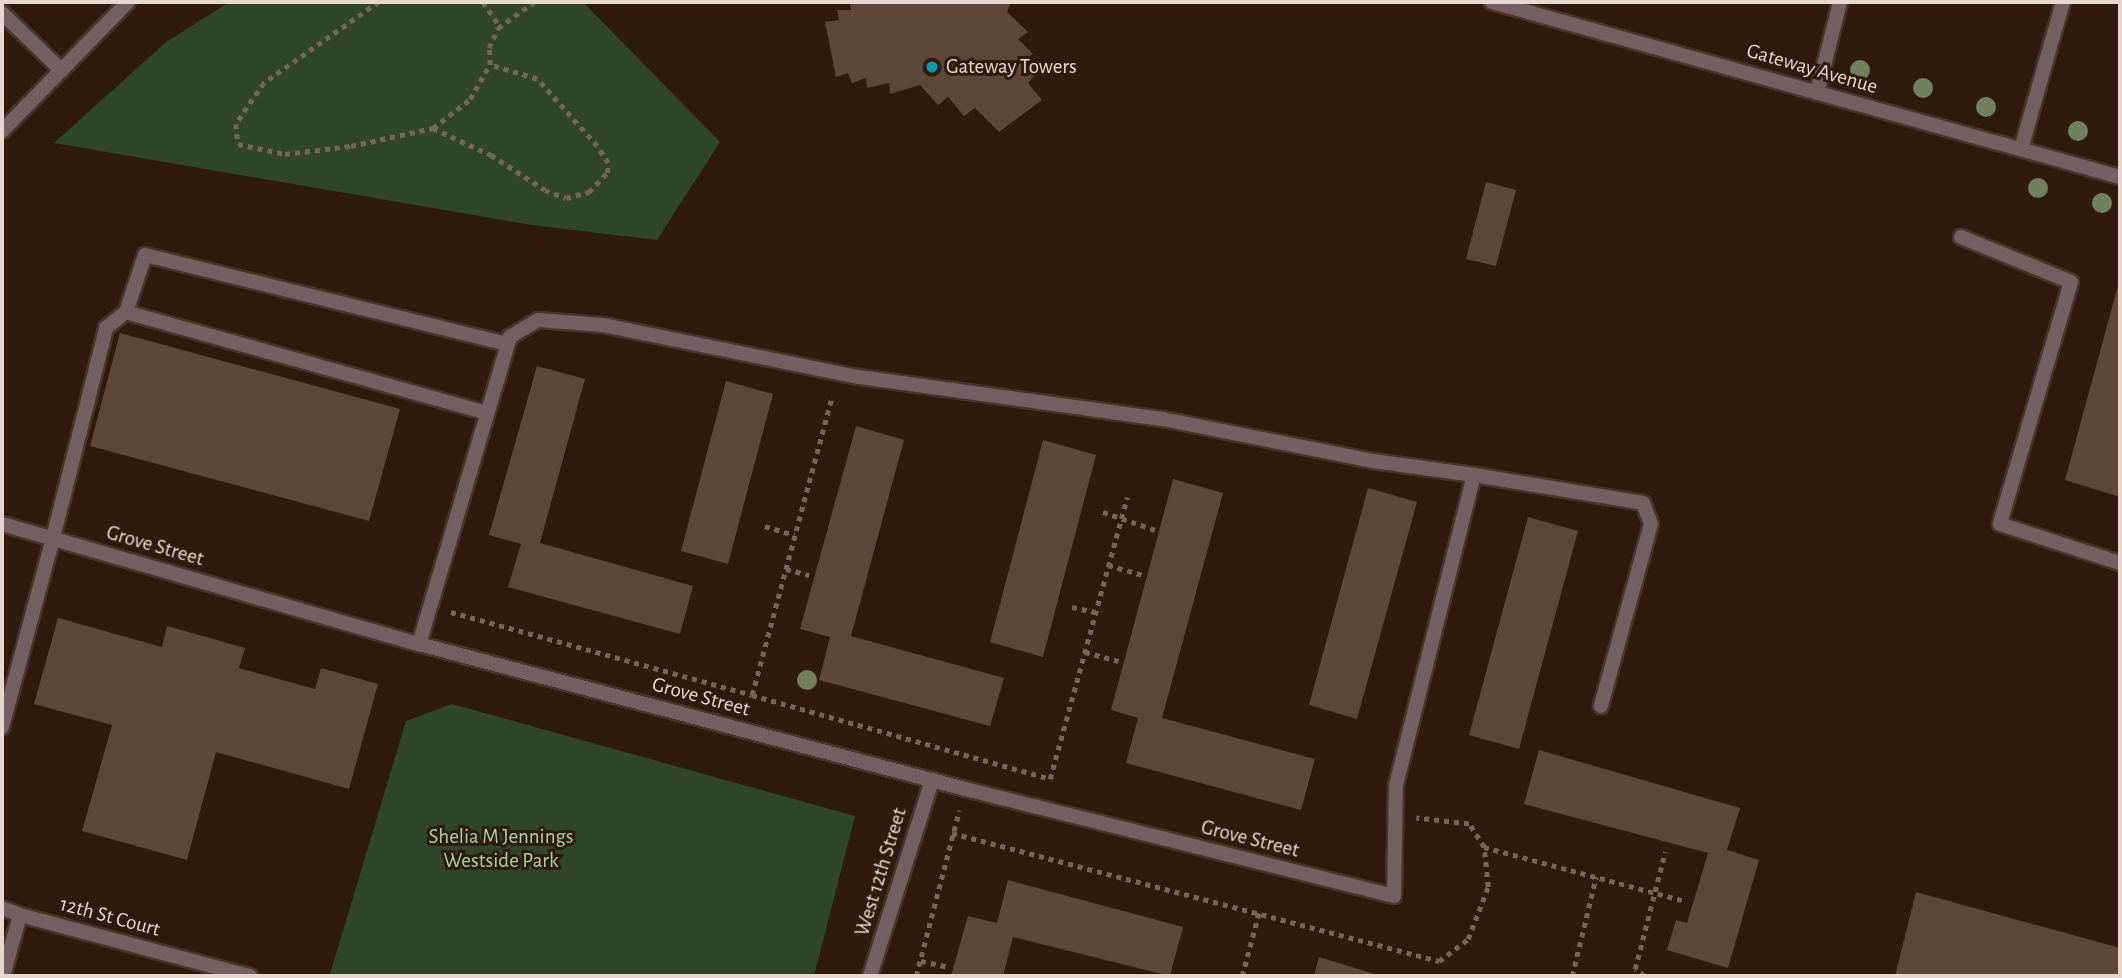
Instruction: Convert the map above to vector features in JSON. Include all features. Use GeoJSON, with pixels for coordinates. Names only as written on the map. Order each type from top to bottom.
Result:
{"type":"FeatureCollection","features":[{"type":"Feature","properties":{"kind":"street"},"geometry":{"type":"LineString","coordinates":[[2,131],[128,2]]}},
{"type":"Feature","properties":{"kind":"street","name":"Gateway Avenue"},"geometry":{"type":"LineString","coordinates":[[1492,2],[2120,177]]}},
{"type":"Feature","properties":{"kind":"street"},"geometry":{"type":"LineString","coordinates":[[1816,93],[1840,2]]}},
{"type":"Feature","properties":{"kind":"street"},"geometry":{"type":"LineString","coordinates":[[2021,149],[2063,2]]}},
{"type":"Feature","properties":{"kind":"street"},"geometry":{"type":"LineString","coordinates":[[2,13],[62,71]]}},
{"type":"Feature","properties":{"kind":"street"},"geometry":{"type":"LineString","coordinates":[[1961,237],[2071,282],[2000,524],[2120,563]]}},
{"type":"Feature","properties":{"kind":"street"},"geometry":{"type":"LineString","coordinates":[[2,727],[106,328],[126,312],[145,255],[507,344]]}},
{"type":"Feature","properties":{"kind":"street"},"geometry":{"type":"LineString","coordinates":[[126,312],[487,413]]}},
{"type":"Feature","properties":{"kind":"street"},"geometry":{"type":"LineString","coordinates":[[419,644],[509,337],[538,320],[602,325],[858,377],[1162,419],[1373,461],[1643,503],[1651,524],[1601,706]]}},
{"type":"Feature","properties":{"kind":"street","name":"Grove Street"},"geometry":{"type":"LineString","coordinates":[[2,524],[419,644],[965,789],[1394,896],[1396,785],[1474,475]]}},
{"type":"Feature","properties":{"kind":"street","name":"West 12th Street"},"geometry":{"type":"LineString","coordinates":[[870,976],[932,780]]}},
{"type":"Feature","properties":{"kind":"street","name":"12th St Court"},"geometry":{"type":"LineString","coordinates":[[2,908],[250,976]]}},
{"type":"Feature","properties":{"kind":"street"},"geometry":{"type":"LineString","coordinates":[[3,976],[20,915]]}},
{"type":"Feature","properties":{"kind":"path"},"geometry":{"type":"LineString","coordinates":[[379,2],[264,83],[236,124],[238,144],[285,155],[351,146],[433,128],[470,99],[490,65],[489,48],[500,26],[534,2]]}},
{"type":"Feature","properties":{"kind":"path"},"geometry":{"type":"LineString","coordinates":[[483,2],[500,26]]}},
{"type":"Feature","properties":{"kind":"path"},"geometry":{"type":"LineString","coordinates":[[433,128],[455,135],[565,198],[589,192],[601,182],[608,163],[537,79],[490,65]]}},
{"type":"Feature","properties":{"kind":"path"},"geometry":{"type":"LineString","coordinates":[[751,695],[832,395]]}},
{"type":"Feature","properties":{"kind":"path"},"geometry":{"type":"LineString","coordinates":[[430,606],[1050,779],[1127,497]]}},
{"type":"Feature","properties":{"kind":"path"},"geometry":{"type":"LineString","coordinates":[[1103,512],[1155,530]]}},
{"type":"Feature","properties":{"kind":"path"},"geometry":{"type":"LineString","coordinates":[[765,526],[795,535]]}},
{"type":"Feature","properties":{"kind":"path"},"geometry":{"type":"LineString","coordinates":[[1108,565],[1143,575]]}},
{"type":"Feature","properties":{"kind":"path"},"geometry":{"type":"LineString","coordinates":[[786,569],[809,575]]}},
{"type":"Feature","properties":{"kind":"path"},"geometry":{"type":"LineString","coordinates":[[1072,607],[1095,612]]}},
{"type":"Feature","properties":{"kind":"path"},"geometry":{"type":"LineString","coordinates":[[1085,652],[1119,661]]}},
{"type":"Feature","properties":{"kind":"path"},"geometry":{"type":"LineString","coordinates":[[916,976],[965,789]]}},
{"type":"Feature","properties":{"kind":"path"},"geometry":{"type":"LineString","coordinates":[[952,833],[1440,961],[1468,939],[1488,887],[1484,846],[1469,824],[1436,817],[1412,818],[1412,809]]}},
{"type":"Feature","properties":{"kind":"path"},"geometry":{"type":"LineString","coordinates":[[1484,846],[1682,900]]}},
{"type":"Feature","properties":{"kind":"path"},"geometry":{"type":"LineString","coordinates":[[1644,976],[1635,969],[1665,852]]}},
{"type":"Feature","properties":{"kind":"path"},"geometry":{"type":"LineString","coordinates":[[1572,976],[1596,877]]}},
{"type":"Feature","properties":{"kind":"path"},"geometry":{"type":"LineString","coordinates":[[1242,976],[1259,912]]}},
{"type":"Feature","properties":{"kind":"path"},"geometry":{"type":"LineString","coordinates":[[921,961],[948,967]]}},
{"type":"Feature","properties":{"kind":"green space"},"geometry":{"type":"Polygon","coordinates":[[[229,2],[583,2],[720,142],[657,240],[532,225],[54,143],[165,43],[229,2]]]}},
{"type":"Feature","properties":{"kind":"green space","name":"Shelia M Jennings Westside Park"},"geometry":{"type":"Polygon","coordinates":[[[452,704],[855,816],[814,976],[330,974],[406,721],[452,704]]]}},
{"type":"Feature","properties":{"kind":"building","name":"Gateway Towers"},"geometry":{"type":"Polygon","coordinates":[[[850,2],[1011,2],[1007,12],[1028,32],[1018,39],[1033,54],[1024,60],[1036,74],[1028,83],[1042,100],[999,132],[975,108],[964,116],[948,97],[938,105],[920,85],[890,94],[889,83],[867,88],[866,78],[852,83],[848,73],[836,77],[825,22],[839,20],[837,10],[851,10],[850,2]]]}},
{"type":"Feature","properties":{"kind":"building"},"geometry":{"type":"Polygon","coordinates":[[[1486,182],[1516,190],[1496,266],[1466,259],[1486,182]]]}},
{"type":"Feature","properties":{"kind":"building"},"geometry":{"type":"Polygon","coordinates":[[[2120,282],[2120,497],[2065,480],[2120,282]]]}},
{"type":"Feature","properties":{"kind":"building"},"geometry":{"type":"Polygon","coordinates":[[[120,333],[400,409],[369,521],[90,446],[120,333]]]}},
{"type":"Feature","properties":{"kind":"building"},"geometry":{"type":"Polygon","coordinates":[[[537,366],[585,379],[540,543],[693,586],[680,634],[508,587],[521,544],[489,535],[537,366]]]}},
{"type":"Feature","properties":{"kind":"building"},"geometry":{"type":"Polygon","coordinates":[[[726,381],[773,394],[728,564],[681,551],[726,381]]]}},
{"type":"Feature","properties":{"kind":"building"},"geometry":{"type":"Polygon","coordinates":[[[856,426],[904,440],[851,636],[1004,678],[990,726],[819,680],[830,637],[800,629],[856,426]]]}},
{"type":"Feature","properties":{"kind":"building"},"geometry":{"type":"Polygon","coordinates":[[[1043,440],[1096,455],[1043,657],[990,642],[1043,440]]]}},
{"type":"Feature","properties":{"kind":"building"},"geometry":{"type":"Polygon","coordinates":[[[1173,479],[1223,493],[1162,718],[1315,759],[1301,810],[1126,763],[1138,718],[1111,710],[1173,479]]]}},
{"type":"Feature","properties":{"kind":"building"},"geometry":{"type":"Polygon","coordinates":[[[1368,488],[1417,502],[1357,719],[1309,705],[1368,488]]]}},
{"type":"Feature","properties":{"kind":"building"},"geometry":{"type":"Polygon","coordinates":[[[1528,517],[1578,531],[1519,749],[1469,735],[1528,517]]]}},
{"type":"Feature","properties":{"kind":"building"},"geometry":{"type":"Polygon","coordinates":[[[58,618],[162,647],[167,626],[245,648],[239,668],[315,689],[321,668],[378,684],[349,789],[216,752],[187,860],[82,831],[112,725],[34,704],[58,618]]]}},
{"type":"Feature","properties":{"kind":"building"},"geometry":{"type":"Polygon","coordinates":[[[1539,750],[1740,808],[1727,850],[1759,860],[1728,968],[1667,950],[1676,920],[1687,923],[1708,853],[1524,804],[1539,750]]]}},
{"type":"Feature","properties":{"kind":"building"},"geometry":{"type":"Polygon","coordinates":[[[1008,880],[1183,927],[1170,976],[1013,937],[1003,976],[951,976],[968,916],[997,923],[1008,880]]]}},
{"type":"Feature","properties":{"kind":"building"},"geometry":{"type":"Polygon","coordinates":[[[1916,892],[2120,948],[2120,976],[1895,976],[1916,892]]]}},
{"type":"Feature","properties":{"kind":"building"},"geometry":{"type":"Polygon","coordinates":[[[1319,957],[1381,976],[1314,976],[1319,957]]]}},
{"type":"Feature","properties":{"kind":"place","name":"Gateway Towers"},"geometry":{"type":"Point","coordinates":[932,67]}}]}
